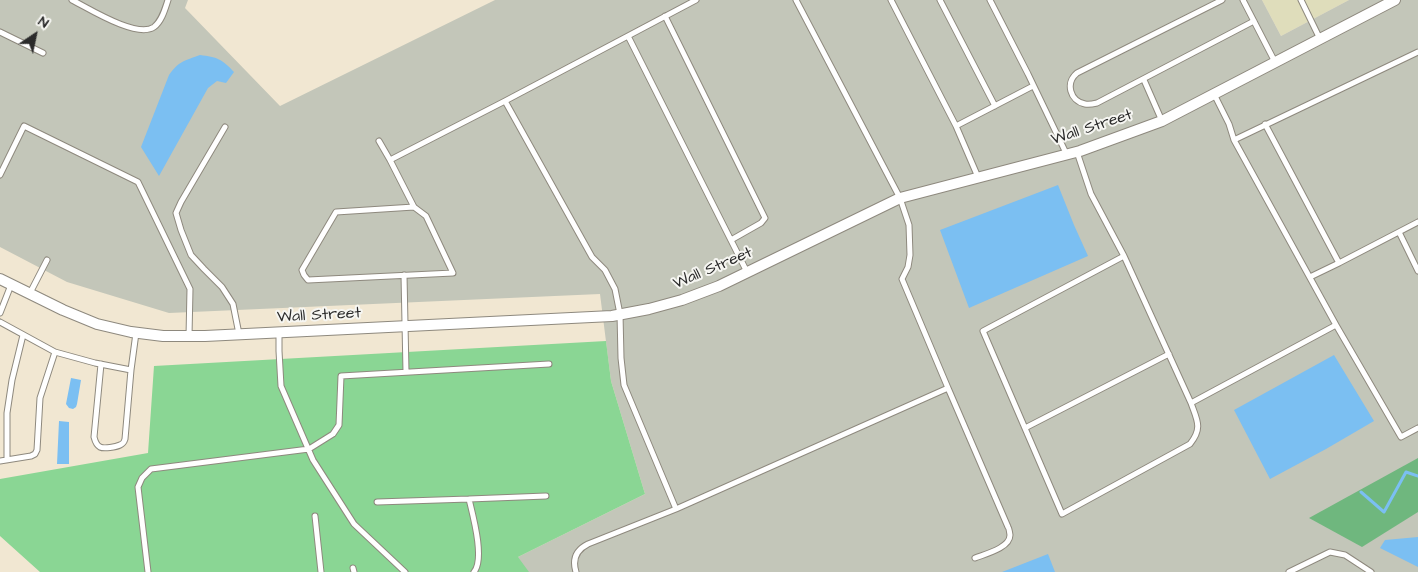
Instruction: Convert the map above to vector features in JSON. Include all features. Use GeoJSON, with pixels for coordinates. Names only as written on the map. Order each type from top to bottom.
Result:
{"type":"FeatureCollection","features":[{"type":"Feature","properties":{"kind":"street","name":"Wall Street"},"geometry":{"type":"LineString","coordinates":[[0,279],[96,324],[163,336],[612,316],[649,309],[682,300],[720,286],[900,198],[1071,152],[1162,120],[1395,0]]}},
{"type":"Feature","properties":{"kind":"lane"},"geometry":{"type":"LineString","coordinates":[[72,0],[122,25],[142,30],[149,30],[160,21],[168,0]]}},
{"type":"Feature","properties":{"kind":"lane"},"geometry":{"type":"LineString","coordinates":[[390,160],[696,0]]}},
{"type":"Feature","properties":{"kind":"lane"},"geometry":{"type":"LineString","coordinates":[[796,0],[900,198],[909,225],[910,255],[908,267],[902,279],[1008,527],[1009,542],[1005,546],[975,558]]}},
{"type":"Feature","properties":{"kind":"lane"},"geometry":{"type":"LineString","coordinates":[[890,0],[956,126],[978,178]]}},
{"type":"Feature","properties":{"kind":"lane"},"geometry":{"type":"LineString","coordinates":[[940,0],[995,106]]}},
{"type":"Feature","properties":{"kind":"lane"},"geometry":{"type":"LineString","coordinates":[[990,0],[1033,86],[1071,152],[1124,256],[1191,403],[1199,425],[1197,436],[1190,444],[1062,514],[982,331],[1124,256]]}},
{"type":"Feature","properties":{"kind":"lane"},"geometry":{"type":"LineString","coordinates":[[1222,0],[1077,73],[1071,79],[1072,94],[1079,102],[1084,104],[1097,103],[1254,21]]}},
{"type":"Feature","properties":{"kind":"lane"},"geometry":{"type":"LineString","coordinates":[[1243,0],[1276,62]]}},
{"type":"Feature","properties":{"kind":"lane"},"geometry":{"type":"LineString","coordinates":[[1301,0],[1320,39]]}},
{"type":"Feature","properties":{"kind":"lane"},"geometry":{"type":"LineString","coordinates":[[665,16],[765,218],[731,240]]}},
{"type":"Feature","properties":{"kind":"lane"},"geometry":{"type":"LineString","coordinates":[[0,32],[43,53]]}},
{"type":"Feature","properties":{"kind":"lane"},"geometry":{"type":"LineString","coordinates":[[628,36],[748,273]]}},
{"type":"Feature","properties":{"kind":"lane"},"geometry":{"type":"LineString","coordinates":[[1234,140],[1418,52]]}},
{"type":"Feature","properties":{"kind":"lane"},"geometry":{"type":"LineString","coordinates":[[1144,80],[1162,120]]}},
{"type":"Feature","properties":{"kind":"lane"},"geometry":{"type":"LineString","coordinates":[[956,126],[1033,86]]}},
{"type":"Feature","properties":{"kind":"lane"},"geometry":{"type":"LineString","coordinates":[[1214,94],[1229,124],[1234,140],[1336,325],[1401,436],[1418,428]]}},
{"type":"Feature","properties":{"kind":"lane"},"geometry":{"type":"LineString","coordinates":[[506,101],[592,258],[605,270],[615,289],[620,314],[620,358],[624,385],[676,508]]}},
{"type":"Feature","properties":{"kind":"lane"},"geometry":{"type":"LineString","coordinates":[[1265,124],[1339,263]]}},
{"type":"Feature","properties":{"kind":"lane"},"geometry":{"type":"LineString","coordinates":[[0,175],[24,126],[138,182],[190,289],[189,336]]}},
{"type":"Feature","properties":{"kind":"lane"},"geometry":{"type":"LineString","coordinates":[[225,127],[180,202],[176,213],[191,255],[222,287],[233,304],[240,334]]}},
{"type":"Feature","properties":{"kind":"lane"},"geometry":{"type":"LineString","coordinates":[[379,141],[414,206],[426,216],[453,273],[308,280],[304,275],[302,270],[336,212],[414,206]]}},
{"type":"Feature","properties":{"kind":"lane"},"geometry":{"type":"LineString","coordinates":[[1310,277],[1418,222]]}},
{"type":"Feature","properties":{"kind":"lane"},"geometry":{"type":"LineString","coordinates":[[1399,232],[1418,271]]}},
{"type":"Feature","properties":{"kind":"lane"},"geometry":{"type":"LineString","coordinates":[[30,294],[47,260]]}},
{"type":"Feature","properties":{"kind":"lane"},"geometry":{"type":"LineString","coordinates":[[404,275],[406,372]]}},
{"type":"Feature","properties":{"kind":"lane"},"geometry":{"type":"LineString","coordinates":[[0,313],[12,285]]}},
{"type":"Feature","properties":{"kind":"lane"},"geometry":{"type":"LineString","coordinates":[[0,322],[55,352],[131,370]]}},
{"type":"Feature","properties":{"kind":"lane"},"geometry":{"type":"LineString","coordinates":[[1191,403],[1336,325]]}},
{"type":"Feature","properties":{"kind":"lane"},"geometry":{"type":"LineString","coordinates":[[101,364],[94,437],[95,442],[102,448],[120,445],[125,439],[136,332]]}},
{"type":"Feature","properties":{"kind":"lane"},"geometry":{"type":"LineString","coordinates":[[279,332],[281,386],[313,460],[354,524],[405,572]]}},
{"type":"Feature","properties":{"kind":"lane"},"geometry":{"type":"LineString","coordinates":[[7,460],[7,414],[12,380],[23,335]]}},
{"type":"Feature","properties":{"kind":"lane"},"geometry":{"type":"LineString","coordinates":[[0,461],[35,454],[37,450],[40,398],[55,352]]}},
{"type":"Feature","properties":{"kind":"lane"},"geometry":{"type":"LineString","coordinates":[[1025,428],[1169,354]]}},
{"type":"Feature","properties":{"kind":"lane"},"geometry":{"type":"LineString","coordinates":[[148,572],[138,487],[142,478],[151,469],[309,449],[333,434],[340,425],[341,376],[549,364]]}},
{"type":"Feature","properties":{"kind":"lane"},"geometry":{"type":"LineString","coordinates":[[576,572],[574,559],[582,547],[676,508],[948,388]]}},
{"type":"Feature","properties":{"kind":"lane"},"geometry":{"type":"LineString","coordinates":[[377,502],[546,496]]}},
{"type":"Feature","properties":{"kind":"lane"},"geometry":{"type":"LineString","coordinates":[[469,499],[478,547],[478,568],[474,572]]}},
{"type":"Feature","properties":{"kind":"lane"},"geometry":{"type":"LineString","coordinates":[[315,516],[321,572]]}},
{"type":"Feature","properties":{"kind":"lane"},"geometry":{"type":"LineString","coordinates":[[1289,572],[1330,552],[1345,554],[1371,572]]}},
{"type":"Feature","properties":{"kind":"shaded area"},"geometry":{"type":"Polygon","coordinates":[[[0,0],[188,0],[185,8],[280,106],[495,0],[1262,0],[1281,36],[1349,0],[1418,0],[1418,572],[506,572],[518,557],[645,494],[611,381],[600,294],[169,313],[67,282],[0,247],[0,0]]]}},
{"type":"Feature","properties":{"kind":"shaded area"},"geometry":{"type":"Polygon","coordinates":[[[1262,0],[1349,0],[1281,36],[1262,0]]]}},
{"type":"Feature","properties":{"kind":"green space"},"geometry":{"type":"Polygon","coordinates":[[[606,341],[611,381],[645,494],[518,557],[529,572],[40,572],[0,536],[0,479],[148,453],[154,366],[606,341]]]}},
{"type":"Feature","properties":{"kind":"green space"},"geometry":{"type":"Polygon","coordinates":[[[1418,458],[1418,512],[1362,547],[1309,518],[1418,458]]]}},
{"type":"Feature","properties":{"kind":"water"},"geometry":{"type":"Polygon","coordinates":[[[200,55],[219,59],[234,72],[226,83],[217,81],[208,88],[159,176],[141,147],[169,75],[179,64],[200,55]]]}},
{"type":"Feature","properties":{"kind":"water"},"geometry":{"type":"Polygon","coordinates":[[[1058,185],[1088,256],[969,308],[940,230],[1058,185]]]}},
{"type":"Feature","properties":{"kind":"water"},"geometry":{"type":"Polygon","coordinates":[[[1334,355],[1374,421],[1270,479],[1234,410],[1334,355]]]}},
{"type":"Feature","properties":{"kind":"water"},"geometry":{"type":"Polygon","coordinates":[[[71,378],[81,380],[77,404],[73,409],[69,408],[66,404],[71,378]]]}},
{"type":"Feature","properties":{"kind":"water"},"geometry":{"type":"Polygon","coordinates":[[[59,421],[69,422],[69,464],[57,464],[59,421]]]}},
{"type":"Feature","properties":{"kind":"water"},"geometry":{"type":"Polygon","coordinates":[[[1418,537],[1418,567],[1380,548],[1385,540],[1418,537]]]}},
{"type":"Feature","properties":{"kind":"water"},"geometry":{"type":"Polygon","coordinates":[[[1048,554],[1055,572],[1002,572],[1048,554]]]}},
{"type":"Feature","properties":{"kind":"waterway"},"geometry":{"type":"LineString","coordinates":[[1361,492],[1384,512],[1406,472],[1418,476]]}}]}
